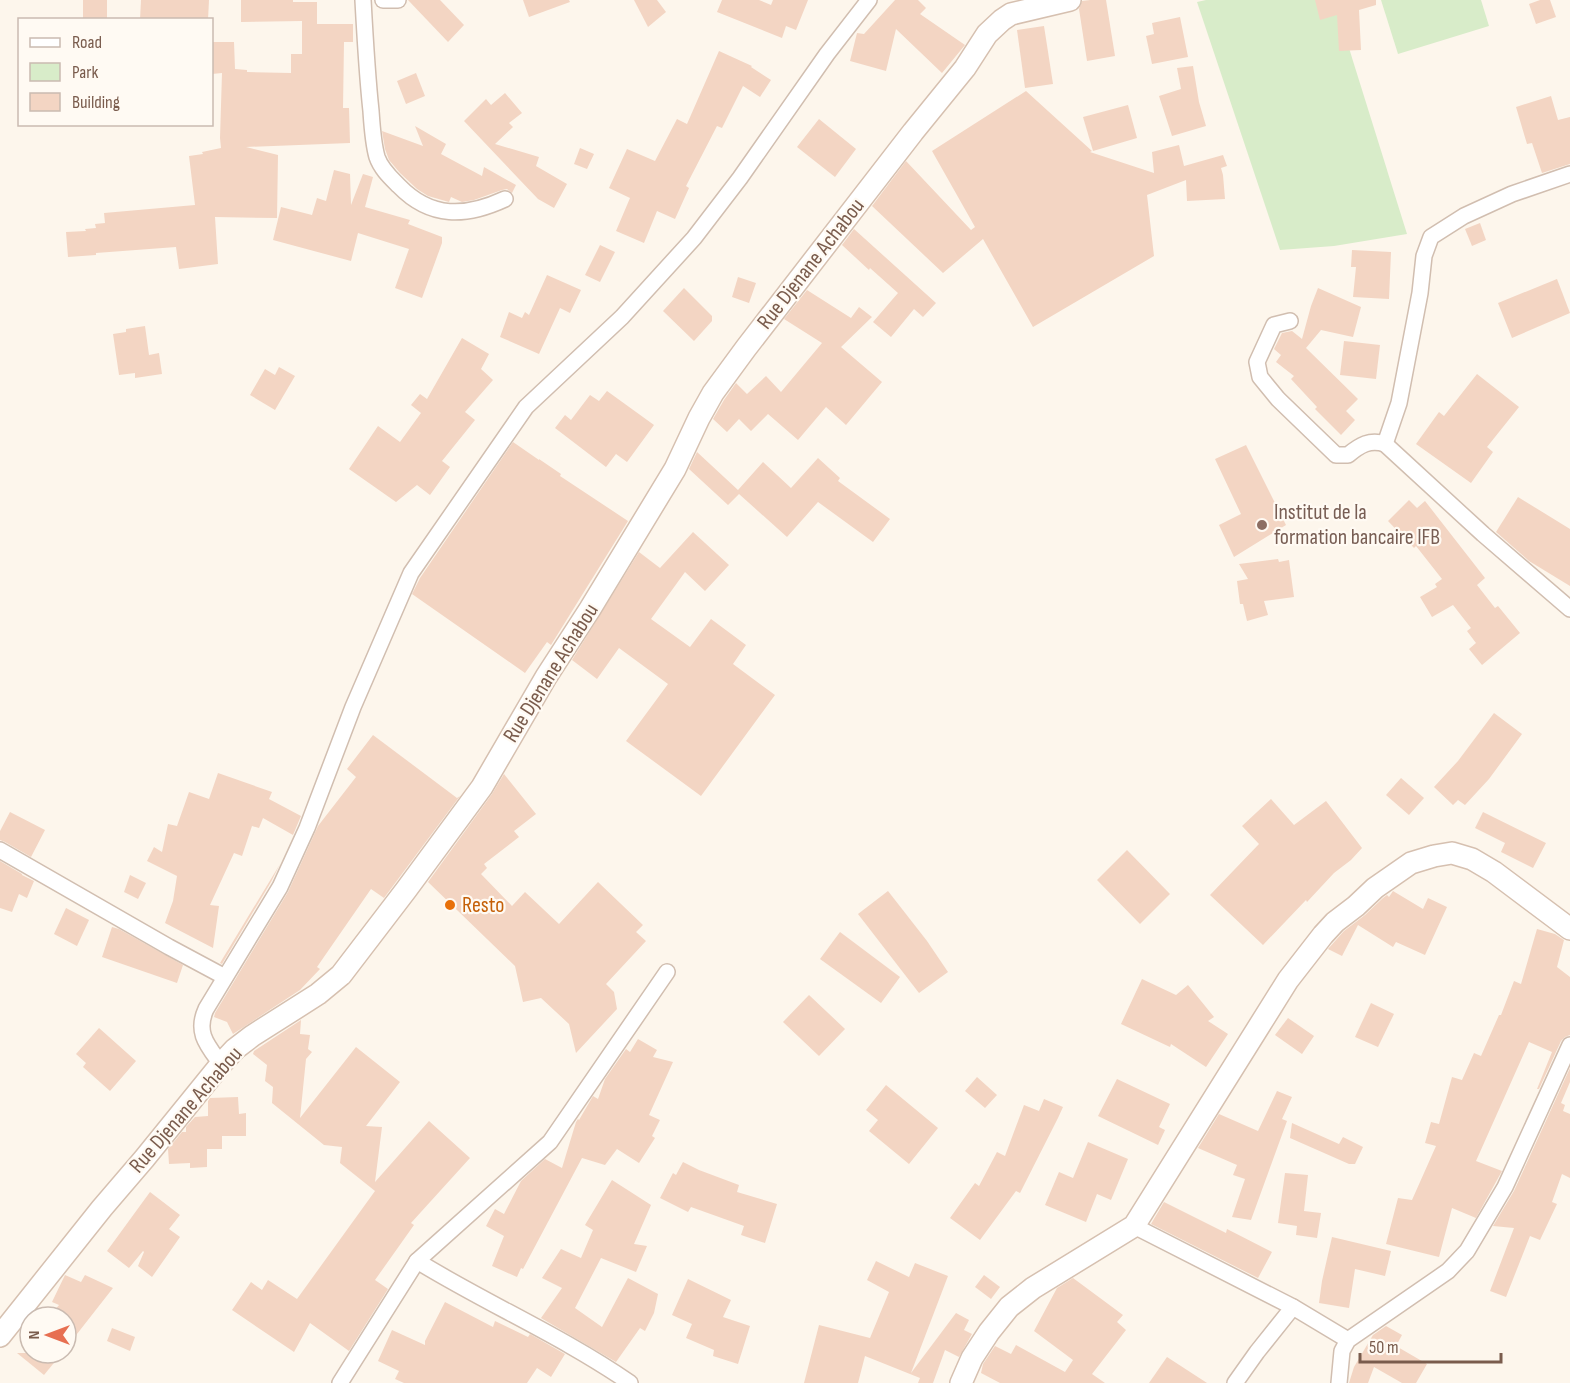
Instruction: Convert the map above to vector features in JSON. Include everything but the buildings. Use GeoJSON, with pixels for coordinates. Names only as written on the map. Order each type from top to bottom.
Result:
{"type":"FeatureCollection","features":[{"type":"Feature","properties":{"kind":"main road"},"geometry":{"type":"LineString","coordinates":[[1018,0],[1038,8]]}},
{"type":"Feature","properties":{"kind":"main road","name":"Rue Djenane Achabou"},"geometry":{"type":"LineString","coordinates":[[0,1336],[102,1208],[235,1049],[318,994],[341,975],[482,787],[546,677],[675,468],[713,393],[964,68],[987,34],[1011,14],[1070,0]]}},
{"type":"Feature","properties":{"kind":"main road"},"geometry":{"type":"LineString","coordinates":[[961,1383],[972,1358],[1009,1307],[1033,1288],[1134,1226],[1288,980],[1335,922],[1375,888],[1411,863],[1434,855],[1452,853],[1472,859],[1494,872],[1570,929]]}},
{"type":"Feature","properties":{"kind":"street"},"geometry":{"type":"LineString","coordinates":[[363,0],[373,131],[378,158],[387,174],[420,203],[448,212],[470,212],[505,199]]}},
{"type":"Feature","properties":{"kind":"street"},"geometry":{"type":"LineString","coordinates":[[382,0],[398,0]]}},
{"type":"Feature","properties":{"kind":"street"},"geometry":{"type":"LineString","coordinates":[[221,1064],[204,1041],[202,1018],[280,887],[307,828],[353,706],[411,573],[526,407],[621,318],[694,238],[740,178],[827,54],[869,0]]}},
{"type":"Feature","properties":{"kind":"street"},"geometry":{"type":"LineString","coordinates":[[1385,444],[1399,403],[1420,293],[1424,255],[1431,237],[1464,216],[1512,194],[1570,174]]}},
{"type":"Feature","properties":{"kind":"street"},"geometry":{"type":"LineString","coordinates":[[1290,321],[1274,325],[1257,362],[1260,377],[1278,399],[1336,455],[1348,455],[1367,442],[1375,441],[1385,444],[1474,526],[1570,609]]}},
{"type":"Feature","properties":{"kind":"street"},"geometry":{"type":"LineString","coordinates":[[0,850],[225,977]]}},
{"type":"Feature","properties":{"kind":"street"},"geometry":{"type":"LineString","coordinates":[[339,1383],[417,1261],[550,1142],[667,972]]}},
{"type":"Feature","properties":{"kind":"street"},"geometry":{"type":"LineString","coordinates":[[1339,1383],[1342,1351],[1348,1340],[1448,1271],[1467,1251],[1505,1187],[1570,1045]]}},
{"type":"Feature","properties":{"kind":"street"},"geometry":{"type":"LineString","coordinates":[[1134,1226],[1293,1307],[1348,1340]]}},
{"type":"Feature","properties":{"kind":"street"},"geometry":{"type":"LineString","coordinates":[[417,1261],[544,1330],[630,1383]]}},
{"type":"Feature","properties":{"kind":"street"},"geometry":{"type":"LineString","coordinates":[[1235,1383],[1293,1307]]}},
{"type":"Feature","properties":{"kind":"green space"},"geometry":{"type":"Polygon","coordinates":[[[1206,0],[1334,0],[1407,234],[1334,246],[1280,250],[1197,2],[1206,0]]]}},
{"type":"Feature","properties":{"kind":"green space"},"geometry":{"type":"Polygon","coordinates":[[[1381,0],[1481,0],[1489,26],[1398,54],[1381,0]]]}},
{"type":"Feature","properties":{"kind":"place","name":"Institut de la formation bancaire IFB"},"geometry":{"type":"Point","coordinates":[1262,525]}},
{"type":"Feature","properties":{"kind":"place","name":"Resto"},"geometry":{"type":"Point","coordinates":[450,905]}}]}
